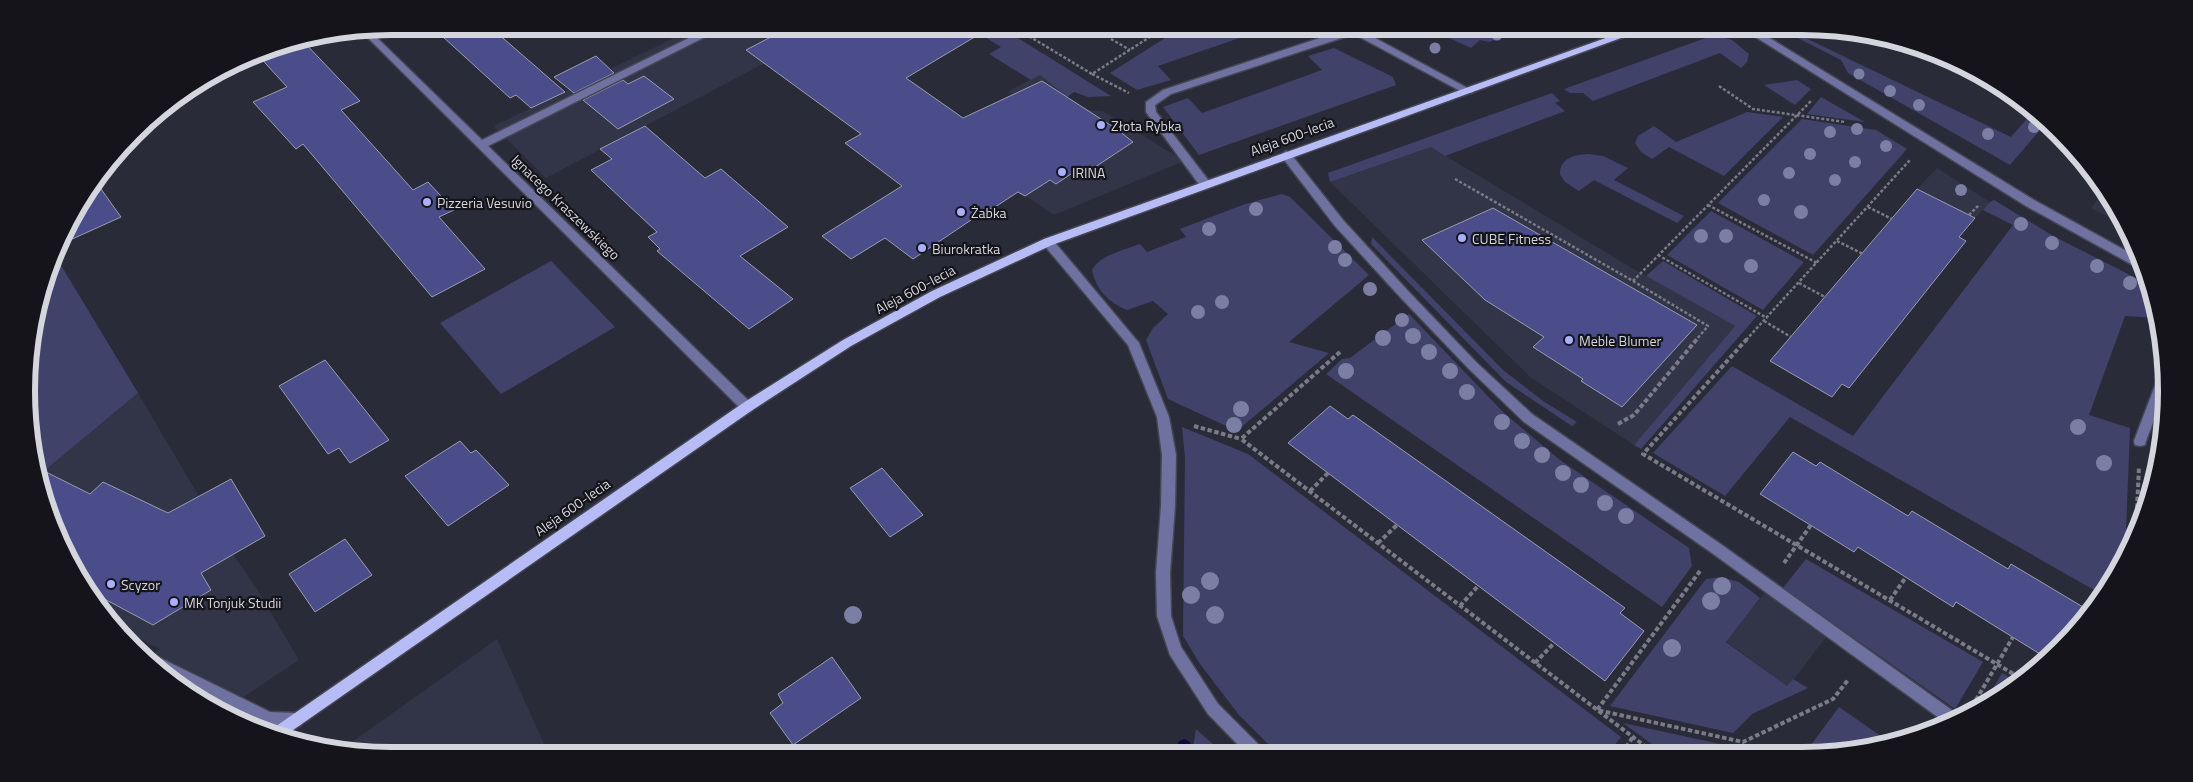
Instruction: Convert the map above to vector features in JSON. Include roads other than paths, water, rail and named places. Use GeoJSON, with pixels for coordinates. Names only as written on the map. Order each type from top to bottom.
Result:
{"type":"FeatureCollection","features":[{"type":"Feature","properties":{"kind":"main road","name":"Aleja 600-lecia"},"geometry":{"type":"LineString","coordinates":[[282,730],[747,407],[847,344],[928,299],[1048,242],[1204,184],[1624,35]]}},
{"type":"Feature","properties":{"kind":"street"},"geometry":{"type":"LineString","coordinates":[[481,145],[702,35]]}},
{"type":"Feature","properties":{"kind":"street"},"geometry":{"type":"LineString","coordinates":[[1204,184],[1151,112],[1150,104],[1167,92],[1343,35]]}},
{"type":"Feature","properties":{"kind":"street"},"geometry":{"type":"LineString","coordinates":[[1362,35],[1468,91]]}},
{"type":"Feature","properties":{"kind":"street"},"geometry":{"type":"LineString","coordinates":[[1758,35],[2030,202],[2133,260]]}},
{"type":"Feature","properties":{"kind":"street","name":"Ignacego Kraszewskiego"},"geometry":{"type":"LineString","coordinates":[[370,36],[747,407]]}},
{"type":"Feature","properties":{"kind":"street"},"geometry":{"type":"LineString","coordinates":[[1286,155],[1339,222],[1405,295],[1473,366],[1528,418],[1717,549],[1947,716]]}},
{"type":"Feature","properties":{"kind":"street"},"geometry":{"type":"LineString","coordinates":[[1048,242],[1133,343],[1163,417],[1169,455],[1168,506],[1163,573],[1164,616],[1175,650],[1213,709],[1251,747]]}},
{"type":"Feature","properties":{"kind":"street"},"geometry":{"type":"LineString","coordinates":[[2140,441],[2158,394]]}},
{"type":"Feature","properties":{"kind":"street"},"geometry":{"type":"LineString","coordinates":[[170,670],[269,719],[296,720]]}},
{"type":"Feature","properties":{"kind":"place","name":"Złota Rybka"},"geometry":{"type":"Point","coordinates":[1101,125]}},
{"type":"Feature","properties":{"kind":"place","name":"IRINA"},"geometry":{"type":"Point","coordinates":[1062,172]}},
{"type":"Feature","properties":{"kind":"place","name":"Pizzeria Vesuvio"},"geometry":{"type":"Point","coordinates":[427,202]}},
{"type":"Feature","properties":{"kind":"place","name":"Żabka"},"geometry":{"type":"Point","coordinates":[961,212]}},
{"type":"Feature","properties":{"kind":"place","name":"CUBE Fitness"},"geometry":{"type":"Point","coordinates":[1462,238]}},
{"type":"Feature","properties":{"kind":"place","name":"Biurokratka"},"geometry":{"type":"Point","coordinates":[922,248]}},
{"type":"Feature","properties":{"kind":"place","name":"Meble Blumer"},"geometry":{"type":"Point","coordinates":[1569,340]}},
{"type":"Feature","properties":{"kind":"place","name":"Scyzor"},"geometry":{"type":"Point","coordinates":[111,584]}},
{"type":"Feature","properties":{"kind":"place","name":"MK Tonjuk Studii"},"geometry":{"type":"Point","coordinates":[174,602]}}]}
